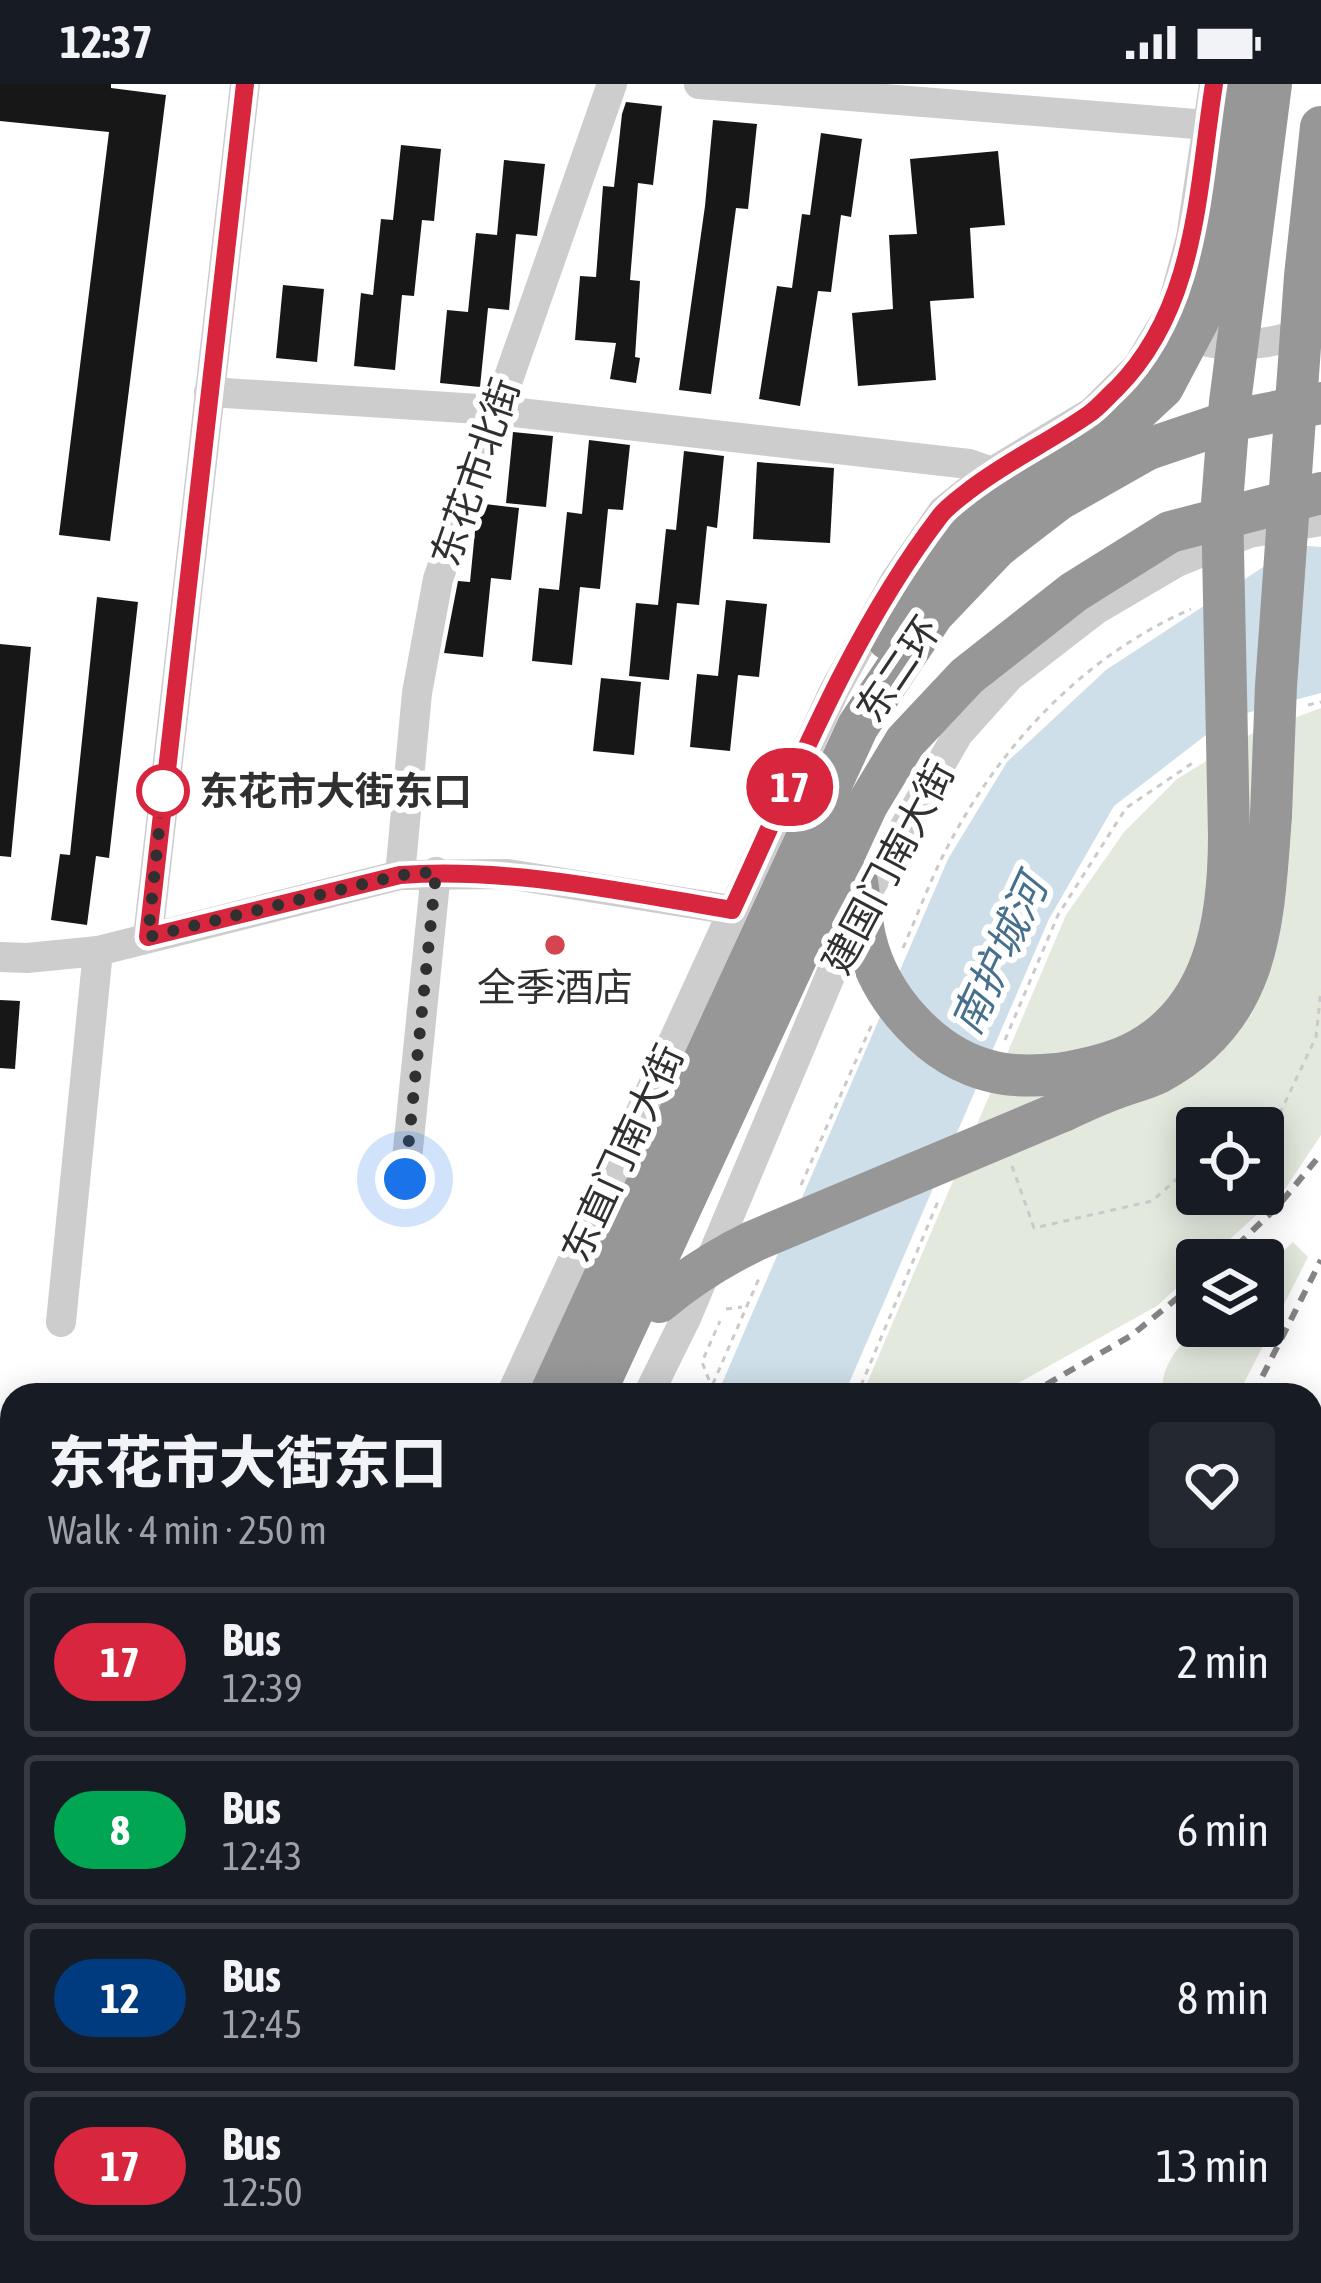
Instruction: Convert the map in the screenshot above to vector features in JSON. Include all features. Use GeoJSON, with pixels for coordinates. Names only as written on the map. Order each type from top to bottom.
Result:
{"type":"FeatureCollection","features":[{"type":"Feature","properties":{"kind":"highway"},"geometry":{"type":"LineString","coordinates":[[858,726],[890,635],[914,591],[950,549],[1001,502],[1120,427],[1163,387],[1201,317],[1218,246],[1237,84]]}},
{"type":"Feature","properties":{"kind":"highway"},"geometry":{"type":"LineString","coordinates":[[604,1383],[659,1302],[688,1278],[1060,1092],[1094,1068],[1133,1053],[1168,1029],[1211,967],[1229,887],[1222,502],[1230,402],[1271,84]]}},
{"type":"Feature","properties":{"kind":"highway"},"geometry":{"type":"LineString","coordinates":[[867,806],[857,882],[865,939],[880,977],[901,1010],[956,1057],[991,1071],[1026,1076],[1060,1092],[1156,1074],[1216,1028],[1236,1000],[1253,961],[1261,920],[1305,276],[1321,127]]}},
{"type":"Feature","properties":{"kind":"highway","name":"东二环"},"geometry":{"type":"LineString","coordinates":[[556,1383],[858,726],[933,614],[998,547],[1058,500],[1148,449],[1234,421],[1321,403]]}},
{"type":"Feature","properties":{"kind":"highway","name":"东二环"},"geometry":{"type":"LineString","coordinates":[[602,1383],[867,806],[905,742],[967,676],[1074,592],[1170,532],[1321,493]]}},
{"type":"Feature","properties":{"kind":"street"},"geometry":{"type":"LineString","coordinates":[[148,937],[244,84]]}},
{"type":"Feature","properties":{"kind":"street","name":"东花市北街"},"geometry":{"type":"LineString","coordinates":[[400,875],[417,693],[438,579],[612,84]]}},
{"type":"Feature","properties":{"kind":"street"},"geometry":{"type":"LineString","coordinates":[[699,84],[1208,124]]}},
{"type":"Feature","properties":{"kind":"street"},"geometry":{"type":"LineString","coordinates":[[0,956],[98,951],[400,875],[436,872],[508,874],[732,910],[834,692],[896,581],[943,511],[992,472],[1093,412],[1138,366],[1168,317],[1191,238],[1214,84]]}},
{"type":"Feature","properties":{"kind":"street"},"geometry":{"type":"LineString","coordinates":[[1168,317],[1204,326],[1265,328],[1307,313],[1321,296]]}},
{"type":"Feature","properties":{"kind":"street"},"geometry":{"type":"LineString","coordinates":[[1168,317],[1205,342],[1290,340],[1321,322]]}},
{"type":"Feature","properties":{"kind":"street"},"geometry":{"type":"LineString","coordinates":[[209,392],[495,410],[969,464],[992,472]]}},
{"type":"Feature","properties":{"kind":"street","name":"建国门南大街"},"geometry":{"type":"LineString","coordinates":[[654,1383],[687,1316],[860,905],[958,734],[1009,677],[1097,609],[1177,562],[1249,533],[1321,520]]}},
{"type":"Feature","properties":{"kind":"street"},"geometry":{"type":"LineString","coordinates":[[405,1179],[436,872]]}},
{"type":"Feature","properties":{"kind":"street","name":"东直门南大街"},"geometry":{"type":"LineString","coordinates":[[516,1383],[732,910]]}},
{"type":"Feature","properties":{"kind":"street"},"geometry":{"type":"LineString","coordinates":[[61,1322],[98,951]]}},
{"type":"Feature","properties":{"kind":"path"},"geometry":{"type":"LineString","coordinates":[[902,952],[948,847],[1000,760],[1051,703],[1108,656],[1202,604]]}},
{"type":"Feature","properties":{"kind":"path"},"geometry":{"type":"LineString","coordinates":[[1300,707],[1321,702]]}},
{"type":"Feature","properties":{"kind":"path"},"geometry":{"type":"LineString","coordinates":[[1005,1042],[1058,915],[1126,808],[1201,757]]}},
{"type":"Feature","properties":{"kind":"path"},"geometry":{"type":"LineString","coordinates":[[1282,1107],[1316,1037],[1321,990]]}},
{"type":"Feature","properties":{"kind":"path"},"geometry":{"type":"LineString","coordinates":[[802,1184],[877,1013]]}},
{"type":"Feature","properties":{"kind":"path"},"geometry":{"type":"LineString","coordinates":[[1007,1153],[1034,1228],[1153,1201],[1176,1180]]}},
{"type":"Feature","properties":{"kind":"path"},"geometry":{"type":"LineString","coordinates":[[859,1383],[943,1189]]}},
{"type":"Feature","properties":{"kind":"path"},"geometry":{"type":"LineString","coordinates":[[711,1383],[764,1265]]}},
{"type":"Feature","properties":{"kind":"path"},"geometry":{"type":"LineString","coordinates":[[725,1309],[746,1306]]}},
{"type":"Feature","properties":{"kind":"path"},"geometry":{"type":"LineString","coordinates":[[711,1383],[702,1363],[719,1321]]}},
{"type":"Feature","properties":{"kind":"shaded area"},"geometry":{"type":"Polygon","coordinates":[[[1321,708],[1321,1135],[1284,1190],[1284,1107],[1176,1107],[1176,1215],[1256,1215],[1230,1239],[1176,1239],[1176,1288],[1157,1306],[1018,1383],[867,1383],[1066,915],[1124,832],[1177,779],[1251,734],[1321,708]]]}},
{"type":"Feature","properties":{"kind":"shaded area"},"geometry":{"type":"Polygon","coordinates":[[[1293,1242],[1308,1257],[1284,1304],[1284,1250],[1293,1242]]]}},
{"type":"Feature","properties":{"kind":"shaded area"},"geometry":{"type":"Polygon","coordinates":[[[1262,1347],[1244,1383],[1163,1383],[1178,1348],[1262,1347]]]}},
{"type":"Feature","properties":{"kind":"water","name":"南护城河"},"geometry":{"type":"Polygon","coordinates":[[[1297,545],[1321,547],[1321,693],[1228,718],[1114,806],[1049,919],[849,1383],[722,1383],[948,859],[1007,762],[1106,670],[1297,545]]]}},
{"type":"Feature","properties":{"kind":"building"},"geometry":{"type":"Polygon","coordinates":[[[0,84],[111,84],[111,88],[166,95],[110,541],[59,535],[109,132],[0,121],[0,84]]]}},
{"type":"Feature","properties":{"kind":"building"},"geometry":{"type":"Polygon","coordinates":[[[626,102],[662,106],[653,185],[638,183],[630,280],[640,281],[636,383],[610,379],[616,343],[575,340],[580,276],[596,277],[603,186],[614,187],[626,102]]]}},
{"type":"Feature","properties":{"kind":"building"},"geometry":{"type":"Polygon","coordinates":[[[713,120],[757,124],[748,209],[736,208],[711,394],[679,390],[713,120]]]}},
{"type":"Feature","properties":{"kind":"building"},"geometry":{"type":"Polygon","coordinates":[[[821,133],[862,139],[851,217],[841,215],[831,292],[818,291],[800,406],[759,399],[777,286],[792,288],[802,214],[810,215],[821,133]]]}},
{"type":"Feature","properties":{"kind":"building"},"geometry":{"type":"Polygon","coordinates":[[[401,145],[441,149],[434,221],[422,220],[414,296],[402,295],[395,370],[354,366],[361,293],[373,295],[381,219],[393,220],[401,145]]]}},
{"type":"Feature","properties":{"kind":"building"},"geometry":{"type":"Polygon","coordinates":[[[998,151],[1005,225],[970,228],[974,298],[930,301],[936,380],[858,386],[852,313],[893,309],[889,235],[917,234],[910,159],[998,151]]]}},
{"type":"Feature","properties":{"kind":"building"},"geometry":{"type":"Polygon","coordinates":[[[504,160],[545,164],[537,236],[516,234],[509,310],[488,308],[480,387],[440,383],[447,310],[468,312],[476,233],[497,235],[504,160]]]}},
{"type":"Feature","properties":{"kind":"building"},"geometry":{"type":"Polygon","coordinates":[[[283,285],[324,289],[317,362],[276,358],[283,285]]]}},
{"type":"Feature","properties":{"kind":"building"},"geometry":{"type":"Polygon","coordinates":[[[513,432],[553,436],[546,507],[506,503],[513,432]]]}},
{"type":"Feature","properties":{"kind":"building"},"geometry":{"type":"Polygon","coordinates":[[[589,440],[630,445],[623,510],[608,509],[600,589],[580,587],[572,665],[532,661],[539,588],[559,590],[567,512],[582,514],[589,440]]]}},
{"type":"Feature","properties":{"kind":"building"},"geometry":{"type":"Polygon","coordinates":[[[684,451],[724,456],[717,528],[707,526],[699,605],[677,603],[669,680],[629,676],[636,603],[658,605],[666,529],[676,530],[684,451]]]}},
{"type":"Feature","properties":{"kind":"building"},"geometry":{"type":"Polygon","coordinates":[[[757,462],[834,468],[830,543],[753,539],[757,462]]]}},
{"type":"Feature","properties":{"kind":"building"},"geometry":{"type":"Polygon","coordinates":[[[485,504],[519,508],[511,580],[491,578],[483,657],[444,653],[458,581],[470,582],[475,531],[485,504]]]}},
{"type":"Feature","properties":{"kind":"building"},"geometry":{"type":"Polygon","coordinates":[[[97,597],[138,602],[109,858],[96,856],[87,925],[51,920],[60,854],[70,855],[97,597]]]}},
{"type":"Feature","properties":{"kind":"building"},"geometry":{"type":"Polygon","coordinates":[[[726,600],[767,604],[759,677],[738,675],[730,751],[690,747],[697,674],[718,676],[726,600]]]}},
{"type":"Feature","properties":{"kind":"building"},"geometry":{"type":"Polygon","coordinates":[[[0,644],[31,647],[11,857],[0,856],[0,644]]]}},
{"type":"Feature","properties":{"kind":"building"},"geometry":{"type":"Polygon","coordinates":[[[601,678],[641,682],[634,755],[593,751],[601,678]]]}},
{"type":"Feature","properties":{"kind":"building"},"geometry":{"type":"Polygon","coordinates":[[[0,1000],[20,1001],[15,1069],[0,1068],[0,1000]]]}},
{"type":"Feature","properties":{"kind":"railway"},"geometry":{"type":"LineString","coordinates":[[1244,1239],[1321,1154]]}},
{"type":"Feature","properties":{"kind":"railway"},"geometry":{"type":"LineString","coordinates":[[1259,1383],[1321,1260]]}},
{"type":"Feature","properties":{"kind":"railway"},"geometry":{"type":"LineString","coordinates":[[1049,1383],[1132,1335],[1176,1299]]}},
{"type":"Feature","properties":{"kind":"bus line","name":"17"},"geometry":{"type":"LineString","coordinates":[[245,84],[148,937],[400,875],[436,872],[508,874],[732,910],[834,692],[896,581],[943,511],[992,472],[1093,412],[1138,366],[1162,329],[1191,238],[1214,84]]}},
{"type":"Feature","properties":{"kind":"place","name":"东花市大街东口"},"geometry":{"type":"Point","coordinates":[163,791]}},
{"type":"Feature","properties":{"kind":"place","name":"全季酒店"},"geometry":{"type":"Point","coordinates":[555,945]}},
{"type":"Feature","properties":{"kind":"route"},"geometry":{"type":"LineString","coordinates":[[163,791],[148,937],[400,875],[436,872],[405,1179]]}}]}
